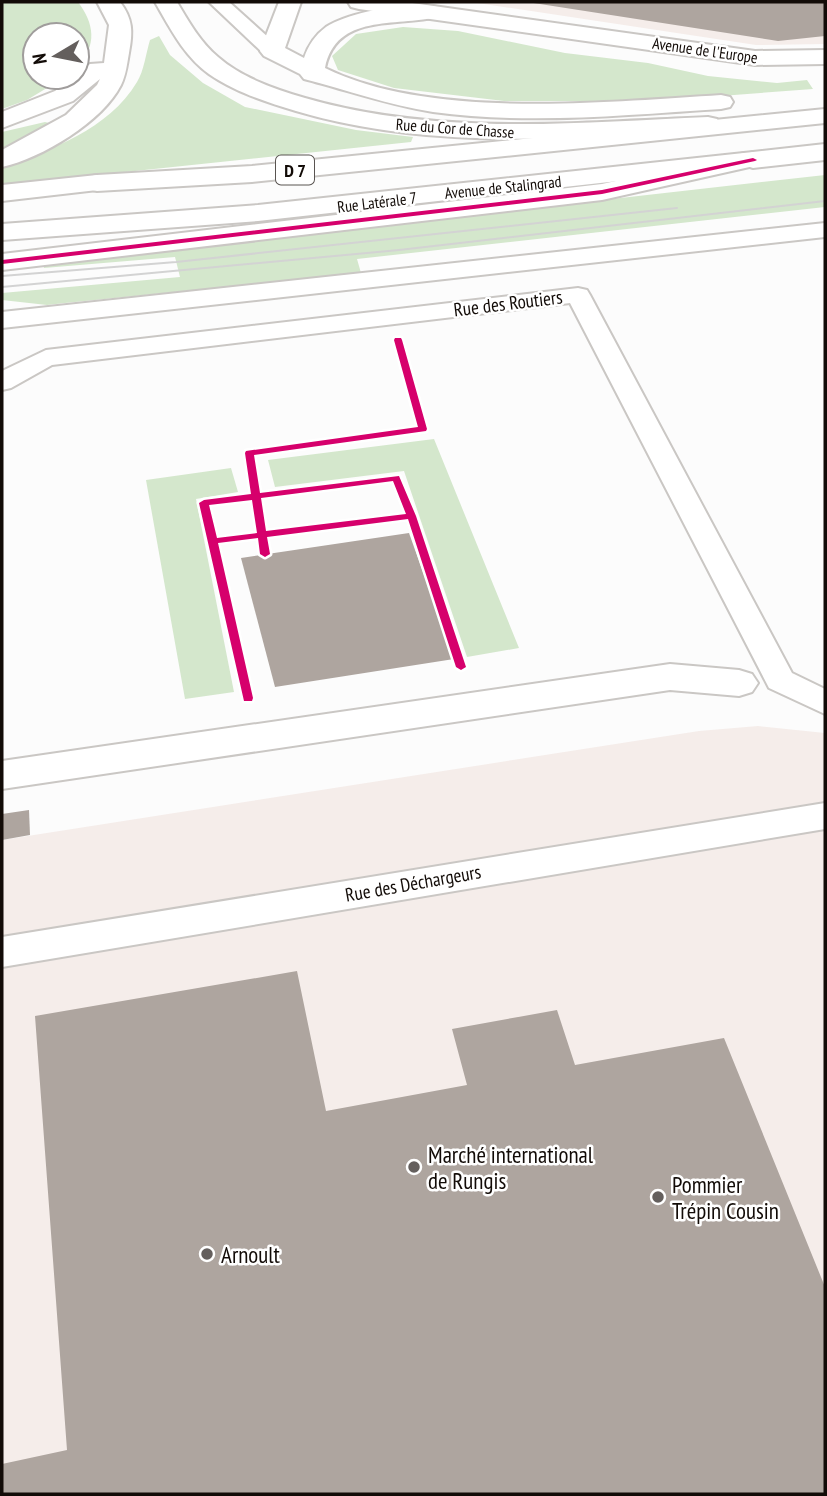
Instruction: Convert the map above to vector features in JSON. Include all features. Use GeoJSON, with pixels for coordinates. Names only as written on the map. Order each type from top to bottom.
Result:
{"type":"FeatureCollection","features":[{"type":"Feature","properties":{"kind":"main road"},"geometry":{"type":"LineString","coordinates":[[2,159],[69,124],[109,87],[123,30],[120,18],[108,2]]}},
{"type":"Feature","properties":{"kind":"main road","name":"Rue du Cor de Chasse"},"geometry":{"type":"LineString","coordinates":[[166,2],[188,40],[211,64],[260,90],[335,116],[426,129],[527,133],[787,120]]}},
{"type":"Feature","properties":{"kind":"main road"},"geometry":{"type":"LineString","coordinates":[[290,2],[272,51],[312,74],[371,92],[435,104],[524,111],[825,95]]}},
{"type":"Feature","properties":{"kind":"main road"},"geometry":{"type":"LineString","coordinates":[[359,2],[428,7]]}},
{"type":"Feature","properties":{"kind":"main road"},"geometry":{"type":"LineString","coordinates":[[312,74],[316,54],[323,41],[334,32],[355,23],[428,7]]}},
{"type":"Feature","properties":{"kind":"main road","name":"Avenue de l'Europe"},"geometry":{"type":"LineString","coordinates":[[428,7],[755,58],[825,57]]}},
{"type":"Feature","properties":{"kind":"main road"},"geometry":{"type":"LineString","coordinates":[[2,121],[64,96],[118,51]]}},
{"type":"Feature","properties":{"kind":"main road","name":"D 7"},"geometry":{"type":"LineString","coordinates":[[2,192],[97,183],[252,174],[825,116]]}},
{"type":"Feature","properties":{"kind":"main road","name":"D 7"},"geometry":{"type":"LineString","coordinates":[[753,160],[825,152]]}},
{"type":"Feature","properties":{"kind":"main road","name":"Avenue de Stalingrad"},"geometry":{"type":"LineString","coordinates":[[2,232],[258,213],[753,160]]}},
{"type":"Feature","properties":{"kind":"main road","name":"Rue Latérale 7"},"geometry":{"type":"LineString","coordinates":[[2,262],[602,192],[753,160]]}},
{"type":"Feature","properties":{"kind":"main road"},"geometry":{"type":"LineString","coordinates":[[2,775],[670,677],[739,683]]}},
{"type":"Feature","properties":{"kind":"lane"},"geometry":{"type":"LineString","coordinates":[[218,2],[272,51]]}},
{"type":"Feature","properties":{"kind":"lane"},"geometry":{"type":"LineString","coordinates":[[2,320],[825,230]]}},
{"type":"Feature","properties":{"kind":"lane","name":"Rue des Routiers"},"geometry":{"type":"LineString","coordinates":[[2,382],[46,358],[578,295],[780,680],[825,703]]}},
{"type":"Feature","properties":{"kind":"lane"},"geometry":{"type":"LineString","coordinates":[[2,312],[67,314]]}},
{"type":"Feature","properties":{"kind":"lane","name":"Rue des Déchargeurs"},"geometry":{"type":"LineString","coordinates":[[2,952],[825,816]]}},
{"type":"Feature","properties":{"kind":"path"},"geometry":{"type":"LineString","coordinates":[[265,554],[264,534],[254,496],[249,453],[423,429],[398,340]]}},
{"type":"Feature","properties":{"kind":"path"},"geometry":{"type":"LineString","coordinates":[[248,698],[204,503],[396,478],[461,667]]}},
{"type":"Feature","properties":{"kind":"path"},"geometry":{"type":"LineString","coordinates":[[213,541],[411,516]]}},
{"type":"Feature","properties":{"kind":"shaded area"},"geometry":{"type":"Polygon","coordinates":[[[471,2],[825,2],[825,44],[756,45],[471,2]]]}},
{"type":"Feature","properties":{"kind":"shaded area","name":"Marché international de Rungis"},"geometry":{"type":"Polygon","coordinates":[[[758,726],[825,733],[825,1494],[2,1494],[2,840],[699,731],[758,726]]]}},
{"type":"Feature","properties":{"kind":"green space"},"geometry":{"type":"Polygon","coordinates":[[[2,2],[78,2],[89,21],[21,21],[21,91],[42,91],[2,109],[2,2]]]}},
{"type":"Feature","properties":{"kind":"green space"},"geometry":{"type":"Polygon","coordinates":[[[403,27],[458,31],[565,53],[648,63],[708,76],[777,83],[807,80],[813,89],[654,101],[504,101],[394,88],[338,70],[332,56],[356,34],[403,27]]]}},
{"type":"Feature","properties":{"kind":"green space"},"geometry":{"type":"Polygon","coordinates":[[[159,36],[170,55],[203,83],[245,107],[356,130],[413,137],[411,142],[2,185],[2,167],[59,145],[111,113],[137,82],[150,40],[159,36]]]}},
{"type":"Feature","properties":{"kind":"green space"},"geometry":{"type":"Polygon","coordinates":[[[45,122],[53,124],[2,150],[2,132],[45,122]]]}},
{"type":"Feature","properties":{"kind":"green space"},"geometry":{"type":"Polygon","coordinates":[[[825,175],[825,207],[357,259],[361,273],[47,305],[2,300],[2,293],[180,277],[175,257],[44,268],[43,263],[825,175]]]}},
{"type":"Feature","properties":{"kind":"green space"},"geometry":{"type":"Polygon","coordinates":[[[434,439],[519,648],[467,657],[404,471],[275,487],[268,460],[434,439]]]}},
{"type":"Feature","properties":{"kind":"green space"},"geometry":{"type":"Polygon","coordinates":[[[231,468],[238,492],[196,499],[234,692],[185,699],[146,480],[231,468]]]}},
{"type":"Feature","properties":{"kind":"building"},"geometry":{"type":"Polygon","coordinates":[[[527,2],[825,2],[825,36],[778,41],[527,2]]]}},
{"type":"Feature","properties":{"kind":"building"},"geometry":{"type":"Polygon","coordinates":[[[409,533],[454,659],[275,687],[241,558],[409,533]]]}},
{"type":"Feature","properties":{"kind":"building"},"geometry":{"type":"Polygon","coordinates":[[[29,810],[30,835],[2,840],[2,814],[29,810]]]}},
{"type":"Feature","properties":{"kind":"building"},"geometry":{"type":"Polygon","coordinates":[[[297,971],[326,1111],[467,1085],[452,1029],[557,1010],[575,1065],[724,1038],[825,1287],[825,1494],[2,1494],[2,1464],[67,1450],[35,1016],[297,971]]]}},
{"type":"Feature","properties":{"kind":"tram line"},"geometry":{"type":"LineString","coordinates":[[2,287],[399,250],[825,201]]}},
{"type":"Feature","properties":{"kind":"tram line"},"geometry":{"type":"LineString","coordinates":[[2,276],[176,262],[677,208]]}},
{"type":"Feature","properties":{"kind":"cycle path"},"geometry":{"type":"LineString","coordinates":[[2,262],[602,192],[753,160]]}},
{"type":"Feature","properties":{"kind":"cycle path"},"geometry":{"type":"LineString","coordinates":[[265,554],[249,453],[423,429],[398,340]]}},
{"type":"Feature","properties":{"kind":"cycle path"},"geometry":{"type":"LineString","coordinates":[[213,541],[204,503],[396,478],[411,516]]}},
{"type":"Feature","properties":{"kind":"cycle path"},"geometry":{"type":"LineString","coordinates":[[248,698],[213,541],[411,516],[461,667]]}},
{"type":"Feature","properties":{"kind":"place","name":"Marché international de Rungis"},"geometry":{"type":"Point","coordinates":[414,1167]}},
{"type":"Feature","properties":{"kind":"place","name":"Pommier Trépin Cousin"},"geometry":{"type":"Point","coordinates":[658,1197]}},
{"type":"Feature","properties":{"kind":"place","name":"Arnoult"},"geometry":{"type":"Point","coordinates":[207,1254]}}]}
